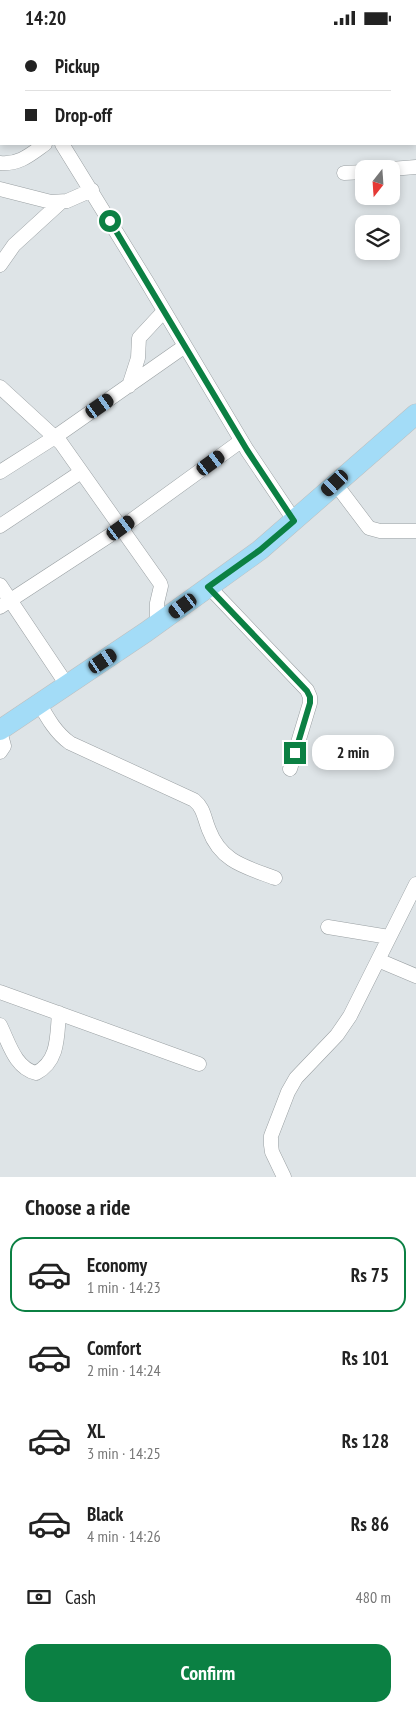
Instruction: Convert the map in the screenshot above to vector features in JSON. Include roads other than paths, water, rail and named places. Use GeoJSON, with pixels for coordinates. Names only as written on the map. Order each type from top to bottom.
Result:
{"type":"FeatureCollection","features":[{"type":"Feature","properties":{"kind":"highway"},"geometry":{"type":"LineString","coordinates":[[0,730],[157,624],[260,550],[416,414]]}},
{"type":"Feature","properties":{"kind":"street"},"geometry":{"type":"LineString","coordinates":[[0,163],[22,160],[44,145]]}},
{"type":"Feature","properties":{"kind":"street"},"geometry":{"type":"LineString","coordinates":[[63,145],[241,441],[294,521]]}},
{"type":"Feature","properties":{"kind":"street"},"geometry":{"type":"LineString","coordinates":[[400,168],[416,167]]}},
{"type":"Feature","properties":{"kind":"street"},"geometry":{"type":"LineString","coordinates":[[344,173],[355,172]]}},
{"type":"Feature","properties":{"kind":"street"},"geometry":{"type":"LineString","coordinates":[[0,189],[60,203]]}},
{"type":"Feature","properties":{"kind":"street"},"geometry":{"type":"LineString","coordinates":[[0,265],[14,245],[60,203],[92,191]]}},
{"type":"Feature","properties":{"kind":"street"},"geometry":{"type":"LineString","coordinates":[[129,386],[138,358],[139,338],[164,311]]}},
{"type":"Feature","properties":{"kind":"street"},"geometry":{"type":"LineString","coordinates":[[0,472],[55,437],[185,347]]}},
{"type":"Feature","properties":{"kind":"street"},"geometry":{"type":"LineString","coordinates":[[0,387],[55,437],[160,583],[157,603],[157,624]]}},
{"type":"Feature","properties":{"kind":"street"},"geometry":{"type":"LineString","coordinates":[[5,603],[121,528],[241,441]]}},
{"type":"Feature","properties":{"kind":"street"},"geometry":{"type":"LineString","coordinates":[[0,526],[81,472]]}},
{"type":"Feature","properties":{"kind":"street"},"geometry":{"type":"LineString","coordinates":[[335,483],[369,528],[380,531],[416,531]]}},
{"type":"Feature","properties":{"kind":"street"},"geometry":{"type":"LineString","coordinates":[[0,585],[5,603],[67,685]]}},
{"type":"Feature","properties":{"kind":"street"},"geometry":{"type":"LineString","coordinates":[[208,587],[307,691],[310,697],[290,769]]}},
{"type":"Feature","properties":{"kind":"street"},"geometry":{"type":"LineString","coordinates":[[39,703],[54,728],[61,737],[70,743],[200,804],[216,845],[226,856],[240,865],[274,878]]}},
{"type":"Feature","properties":{"kind":"street"},"geometry":{"type":"LineString","coordinates":[[0,730],[4,746],[4,749],[0,752]]}},
{"type":"Feature","properties":{"kind":"street"},"geometry":{"type":"LineString","coordinates":[[284,1177],[272,1152],[271,1136],[288,1092],[296,1078],[343,1028],[416,884]]}},
{"type":"Feature","properties":{"kind":"street"},"geometry":{"type":"LineString","coordinates":[[328,927],[390,937]]}},
{"type":"Feature","properties":{"kind":"street"},"geometry":{"type":"LineString","coordinates":[[378,960],[416,975]]}},
{"type":"Feature","properties":{"kind":"street"},"geometry":{"type":"LineString","coordinates":[[0,992],[199,1064]]}},
{"type":"Feature","properties":{"kind":"street"},"geometry":{"type":"LineString","coordinates":[[0,1025],[18,1061],[27,1071],[36,1073],[45,1069],[54,1055],[57,1044],[59,1013]]}}]}
